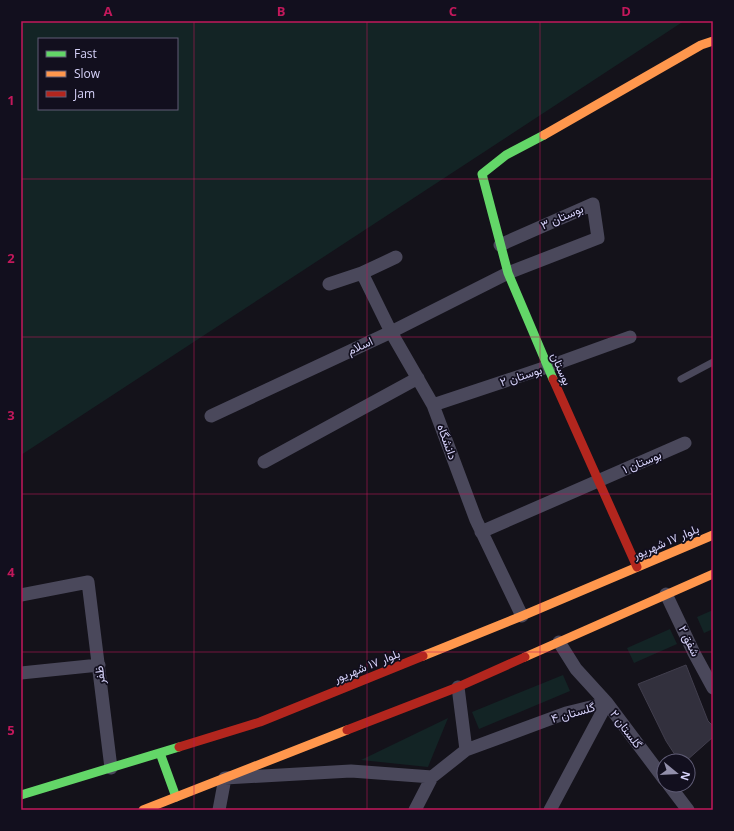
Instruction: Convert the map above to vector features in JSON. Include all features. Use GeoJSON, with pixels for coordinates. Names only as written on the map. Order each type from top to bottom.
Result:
{"type":"FeatureCollection","features":[{"type":"Feature","properties":{"kind":"main road","name":"بوستان"},"geometry":{"type":"LineString","coordinates":[[637,567],[547,368],[508,274],[482,174],[506,155],[554,130],[701,45],[713,41]]}},
{"type":"Feature","properties":{"kind":"main road","name":"بلوار ١٧ شهریور"},"geometry":{"type":"LineString","coordinates":[[22,791],[111,768],[260,722],[522,616],[713,535]]}},
{"type":"Feature","properties":{"kind":"main road"},"geometry":{"type":"LineString","coordinates":[[143,810],[458,687],[713,574]]}},
{"type":"Feature","properties":{"kind":"main road"},"geometry":{"type":"LineString","coordinates":[[160,753],[176,797]]}},
{"type":"Feature","properties":{"kind":"street","name":"بوستان ۳"},"geometry":{"type":"LineString","coordinates":[[500,245],[593,204],[598,238],[508,274]]}},
{"type":"Feature","properties":{"kind":"street"},"geometry":{"type":"LineString","coordinates":[[329,284],[362,273],[396,257]]}},
{"type":"Feature","properties":{"kind":"street","name":"دانشگاه"},"geometry":{"type":"LineString","coordinates":[[362,273],[391,332],[433,405],[481,532],[522,616]]}},
{"type":"Feature","properties":{"kind":"street","name":"اسلام"},"geometry":{"type":"LineString","coordinates":[[211,416],[391,332],[508,274]]}},
{"type":"Feature","properties":{"kind":"street","name":"بوستان ۲"},"geometry":{"type":"LineString","coordinates":[[433,405],[547,368],[630,337]]}},
{"type":"Feature","properties":{"kind":"street"},"geometry":{"type":"LineString","coordinates":[[264,462],[418,378]]}},
{"type":"Feature","properties":{"kind":"street","name":"بوستان ۱"},"geometry":{"type":"LineString","coordinates":[[481,532],[685,443]]}},
{"type":"Feature","properties":{"kind":"street","name":"ظفر"},"geometry":{"type":"LineString","coordinates":[[21,595],[88,582],[111,768]]}},
{"type":"Feature","properties":{"kind":"street","name":"شفق ۲"},"geometry":{"type":"LineString","coordinates":[[666,594],[694,653],[713,688]]}},
{"type":"Feature","properties":{"kind":"street","name":"گلستان ۲"},"geometry":{"type":"LineString","coordinates":[[559,642],[576,669],[607,703],[656,768]]}},
{"type":"Feature","properties":{"kind":"street"},"geometry":{"type":"LineString","coordinates":[[21,673],[99,665]]}},
{"type":"Feature","properties":{"kind":"street"},"geometry":{"type":"LineString","coordinates":[[458,687],[466,750]]}},
{"type":"Feature","properties":{"kind":"street","name":"گلستان ۴"},"geometry":{"type":"LineString","coordinates":[[432,777],[466,750],[566,713],[607,703]]}},
{"type":"Feature","properties":{"kind":"street","name":"گلستان ۴"},"geometry":{"type":"LineString","coordinates":[[550,810],[607,703]]}},
{"type":"Feature","properties":{"kind":"street"},"geometry":{"type":"LineString","coordinates":[[219,810],[225,778],[351,771],[432,777],[415,810]]}},
{"type":"Feature","properties":{"kind":"street"},"geometry":{"type":"LineString","coordinates":[[675,793],[688,810]]}},
{"type":"Feature","properties":{"kind":"lane"},"geometry":{"type":"LineString","coordinates":[[681,379],[713,362]]}},
{"type":"Feature","properties":{"kind":"shaded area"},"geometry":{"type":"Polygon","coordinates":[[[21,21],[684,21],[21,455],[21,21]]]}},
{"type":"Feature","properties":{"kind":"shaded area"},"geometry":{"type":"Polygon","coordinates":[[[713,610],[713,629],[704,633],[697,617],[713,610]]]}},
{"type":"Feature","properties":{"kind":"shaded area"},"geometry":{"type":"Polygon","coordinates":[[[670,629],[677,644],[634,663],[627,648],[670,629]]]}},
{"type":"Feature","properties":{"kind":"shaded area"},"geometry":{"type":"Polygon","coordinates":[[[563,675],[570,691],[479,729],[472,712],[563,675]]]}},
{"type":"Feature","properties":{"kind":"shaded area"},"geometry":{"type":"Polygon","coordinates":[[[448,718],[428,767],[361,760],[448,718]]]}},
{"type":"Feature","properties":{"kind":"building"},"geometry":{"type":"Polygon","coordinates":[[[686,665],[708,721],[713,726],[713,737],[695,753],[674,753],[666,741],[638,684],[686,665]]]}},
{"type":"Feature","properties":{"kind":"traffic: fast"},"geometry":{"type":"LineString","coordinates":[[544,135],[506,155],[482,174],[508,273],[553,379]]}},
{"type":"Feature","properties":{"kind":"traffic: fast"},"geometry":{"type":"LineString","coordinates":[[21,795],[179,747]]}},
{"type":"Feature","properties":{"kind":"traffic: fast"},"geometry":{"type":"LineString","coordinates":[[160,753],[176,797]]}},
{"type":"Feature","properties":{"kind":"traffic: slow"},"geometry":{"type":"LineString","coordinates":[[544,135],[701,45],[713,41]]}},
{"type":"Feature","properties":{"kind":"traffic: slow"},"geometry":{"type":"LineString","coordinates":[[423,656],[522,616],[713,535]]}},
{"type":"Feature","properties":{"kind":"traffic: slow"},"geometry":{"type":"LineString","coordinates":[[525,657],[713,574]]}},
{"type":"Feature","properties":{"kind":"traffic: slow"},"geometry":{"type":"LineString","coordinates":[[143,810],[347,730]]}},
{"type":"Feature","properties":{"kind":"traffic: jam"},"geometry":{"type":"LineString","coordinates":[[553,379],[637,567]]}},
{"type":"Feature","properties":{"kind":"traffic: jam"},"geometry":{"type":"LineString","coordinates":[[179,747],[260,722],[423,656]]}},
{"type":"Feature","properties":{"kind":"traffic: jam"},"geometry":{"type":"LineString","coordinates":[[347,730],[458,687],[525,657]]}}]}
